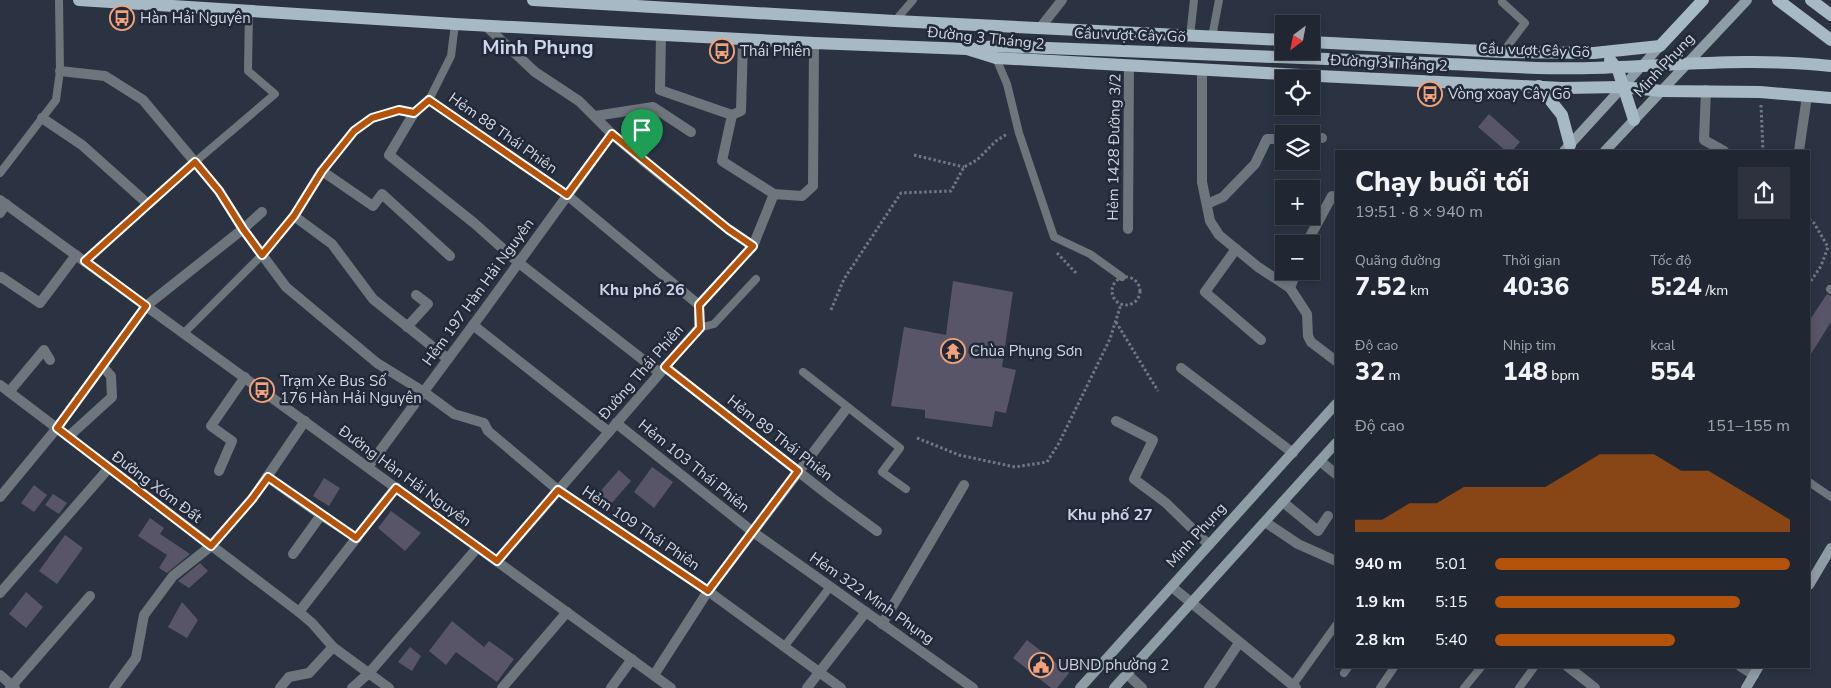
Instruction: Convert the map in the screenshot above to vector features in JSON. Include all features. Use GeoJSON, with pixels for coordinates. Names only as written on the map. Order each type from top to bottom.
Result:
{"type":"FeatureCollection","features":[{"type":"Feature","properties":{"kind":"main road","name":"Đường 3 Tháng 2"},"geometry":{"type":"LineString","coordinates":[[79,0],[456,24],[967,50],[1129,65],[1539,86],[1622,87],[1662,91],[1760,92],[1831,98]]}},
{"type":"Feature","properties":{"kind":"main road","name":"Đường 3 Tháng 2"},"geometry":{"type":"LineString","coordinates":[[533,0],[894,21],[1275,40]]}},
{"type":"Feature","properties":{"kind":"main road","name":"Minh Phụng"},"geometry":{"type":"LineString","coordinates":[[1567,148],[1702,0]]}},
{"type":"Feature","properties":{"kind":"main road","name":"Minh Phụng"},"geometry":{"type":"LineString","coordinates":[[1606,150],[1747,0]]}},
{"type":"Feature","properties":{"kind":"main road"},"geometry":{"type":"LineString","coordinates":[[1778,0],[1831,40]]}},
{"type":"Feature","properties":{"kind":"main road"},"geometry":{"type":"LineString","coordinates":[[1811,0],[1831,16]]}},
{"type":"Feature","properties":{"kind":"main road","name":"Đường 3 Tháng 2"},"geometry":{"type":"LineString","coordinates":[[1320,42],[1503,52],[1604,52],[1660,46]]}},
{"type":"Feature","properties":{"kind":"main road","name":"Cầu vượt Cây Gõ"},"geometry":{"type":"LineString","coordinates":[[996,52],[1536,68],[1767,62],[1831,66]]}},
{"type":"Feature","properties":{"kind":"main road"},"geometry":{"type":"LineString","coordinates":[[1604,52],[1618,70],[1634,120]]}},
{"type":"Feature","properties":{"kind":"main road"},"geometry":{"type":"LineString","coordinates":[[1539,86],[1562,115],[1567,148]]}},
{"type":"Feature","properties":{"kind":"main road","name":"Minh Phụng"},"geometry":{"type":"LineString","coordinates":[[1080,688],[1335,405]]}},
{"type":"Feature","properties":{"kind":"main road"},"geometry":{"type":"LineString","coordinates":[[1114,688],[1335,445]]}},
{"type":"Feature","properties":{"kind":"main road"},"geometry":{"type":"LineString","coordinates":[[1810,583],[1831,548]]}},
{"type":"Feature","properties":{"kind":"main road"},"geometry":{"type":"LineString","coordinates":[[1746,688],[1757,671]]}},
{"type":"Feature","properties":{"kind":"street"},"geometry":{"type":"LineString","coordinates":[[1040,28],[1062,0]]}},
{"type":"Feature","properties":{"kind":"street"},"geometry":{"type":"LineString","coordinates":[[486,25],[536,72],[579,101],[612,134],[728,229],[753,246]]}},
{"type":"Feature","properties":{"kind":"street"},"geometry":{"type":"LineString","coordinates":[[662,35],[660,90],[732,115],[741,111],[743,40]]}},
{"type":"Feature","properties":{"kind":"street"},"geometry":{"type":"LineString","coordinates":[[732,115],[722,161],[774,194],[802,196],[813,186],[814,43]]}},
{"type":"Feature","properties":{"kind":"street","name":"Hẻm 1428 Đường 3/2"},"geometry":{"type":"LineString","coordinates":[[1128,229],[1129,65]]}},
{"type":"Feature","properties":{"kind":"street"},"geometry":{"type":"LineString","coordinates":[[1202,69],[1202,182],[1210,221],[1219,235],[1258,267],[1290,288],[1307,314],[1308,336],[1311,342],[1335,360]]}},
{"type":"Feature","properties":{"kind":"street","name":"Hẻm 109 Thái Phiên"},"geometry":{"type":"LineString","coordinates":[[60,71],[104,76],[143,100],[219,191],[243,229],[286,288],[377,363],[424,392],[454,414],[484,423],[488,432],[558,490],[708,591],[841,688]]}},
{"type":"Feature","properties":{"kind":"street"},"geometry":{"type":"LineString","coordinates":[[1706,90],[1704,140],[1722,150]]}},
{"type":"Feature","properties":{"kind":"street"},"geometry":{"type":"LineString","coordinates":[[1799,150],[1806,96]]}},
{"type":"Feature","properties":{"kind":"street","name":"Hẻm 88 Thái Phiên"},"geometry":{"type":"LineString","coordinates":[[429,100],[567,195],[699,305]]}},
{"type":"Feature","properties":{"kind":"street"},"geometry":{"type":"LineString","coordinates":[[596,116],[653,107],[691,132]]}},
{"type":"Feature","properties":{"kind":"street","name":"Hẻm 89 Thái Phiên"},"geometry":{"type":"LineString","coordinates":[[414,113],[389,155],[474,223],[519,263],[877,531]]}},
{"type":"Feature","properties":{"kind":"street"},"geometry":{"type":"LineString","coordinates":[[42,118],[82,145],[148,204]]}},
{"type":"Feature","properties":{"kind":"street","name":"Hẻm 197 Hàn Hải Nguyên"},"geometry":{"type":"LineString","coordinates":[[368,467],[612,134]]}},
{"type":"Feature","properties":{"kind":"street"},"geometry":{"type":"LineString","coordinates":[[1207,204],[1223,197],[1254,164],[1267,139],[1275,139]]}},
{"type":"Feature","properties":{"kind":"street"},"geometry":{"type":"LineString","coordinates":[[322,171],[373,206],[382,194],[450,256]]}},
{"type":"Feature","properties":{"kind":"street"},"geometry":{"type":"LineString","coordinates":[[699,305],[753,246],[774,194]]}},
{"type":"Feature","properties":{"kind":"street"},"geometry":{"type":"LineString","coordinates":[[1311,235],[1332,196]]}},
{"type":"Feature","properties":{"kind":"street","name":"Đường Hàn Hải Nguyên"},"geometry":{"type":"LineString","coordinates":[[2,206],[81,258],[671,688]]}},
{"type":"Feature","properties":{"kind":"street"},"geometry":{"type":"LineString","coordinates":[[1,495],[57,428],[146,306],[262,212]]}},
{"type":"Feature","properties":{"kind":"street"},"geometry":{"type":"LineString","coordinates":[[294,216],[332,244],[373,299],[448,359]]}},
{"type":"Feature","properties":{"kind":"street"},"geometry":{"type":"LineString","coordinates":[[1236,249],[1206,292],[1261,340]]}},
{"type":"Feature","properties":{"kind":"street"},"geometry":{"type":"LineString","coordinates":[[0,278],[40,303],[81,258]]}},
{"type":"Feature","properties":{"kind":"street"},"geometry":{"type":"LineString","coordinates":[[1290,288],[1293,280]]}},
{"type":"Feature","properties":{"kind":"street"},"geometry":{"type":"LineString","coordinates":[[407,328],[428,304],[416,295]]}},
{"type":"Feature","properties":{"kind":"street","name":"Đường Thái Phiên"},"geometry":{"type":"LineString","coordinates":[[497,561],[700,328],[699,305]]}},
{"type":"Feature","properties":{"kind":"street"},"geometry":{"type":"LineString","coordinates":[[473,325],[609,432]]}},
{"type":"Feature","properties":{"kind":"street"},"geometry":{"type":"LineString","coordinates":[[9,392],[44,350],[50,360]]}},
{"type":"Feature","properties":{"kind":"street"},"geometry":{"type":"LineString","coordinates":[[68,437],[112,397],[111,376],[102,366]]}},
{"type":"Feature","properties":{"kind":"street"},"geometry":{"type":"LineString","coordinates":[[1181,368],[1293,452]]}},
{"type":"Feature","properties":{"kind":"street"},"geometry":{"type":"LineString","coordinates":[[219,471],[232,441],[211,426],[245,378]]}},
{"type":"Feature","properties":{"kind":"street","name":"Đường Xóm Đất"},"geometry":{"type":"LineString","coordinates":[[0,385],[108,469],[299,612],[312,623],[333,648],[389,688]]}},
{"type":"Feature","properties":{"kind":"street"},"geometry":{"type":"LineString","coordinates":[[654,675],[708,591],[848,408]]}},
{"type":"Feature","properties":{"kind":"street"},"geometry":{"type":"LineString","coordinates":[[114,688],[136,658],[144,615],[173,576],[211,546],[252,499],[305,421]]}},
{"type":"Feature","properties":{"kind":"street"},"geometry":{"type":"LineString","coordinates":[[1116,422],[1153,440],[1134,479],[1166,503],[1209,546]]}},
{"type":"Feature","properties":{"kind":"street","name":"Hẻm 103 Thái Phiên"},"geometry":{"type":"LineString","coordinates":[[616,424],[753,532]]}},
{"type":"Feature","properties":{"kind":"street"},"geometry":{"type":"LineString","coordinates":[[1320,461],[1335,473]]}},
{"type":"Feature","properties":{"kind":"street"},"geometry":{"type":"LineString","coordinates":[[0,593],[108,469]]}},
{"type":"Feature","properties":{"kind":"street"},"geometry":{"type":"LineString","coordinates":[[268,477],[356,538]]}},
{"type":"Feature","properties":{"kind":"street"},"geometry":{"type":"LineString","coordinates":[[882,624],[964,485]]}},
{"type":"Feature","properties":{"kind":"street"},"geometry":{"type":"LineString","coordinates":[[299,612],[396,488]]}},
{"type":"Feature","properties":{"kind":"street"},"geometry":{"type":"LineString","coordinates":[[1283,502],[1318,531],[1328,516]]}},
{"type":"Feature","properties":{"kind":"street"},"geometry":{"type":"LineString","coordinates":[[293,554],[321,515]]}},
{"type":"Feature","properties":{"kind":"street"},"geometry":{"type":"LineString","coordinates":[[1265,522],[1298,544],[1335,561]]}},
{"type":"Feature","properties":{"kind":"street","name":"Hẻm 322 Minh Phụng"},"geometry":{"type":"LineString","coordinates":[[753,532],[973,688]]}},
{"type":"Feature","properties":{"kind":"street"},"geometry":{"type":"LineString","coordinates":[[352,688],[369,673],[478,547]]}},
{"type":"Feature","properties":{"kind":"street"},"geometry":{"type":"LineString","coordinates":[[1172,587],[1294,687]]}},
{"type":"Feature","properties":{"kind":"street"},"geometry":{"type":"LineString","coordinates":[[0,675],[12,687],[90,596]]}},
{"type":"Feature","properties":{"kind":"street"},"geometry":{"type":"LineString","coordinates":[[502,688],[567,612]]}},
{"type":"Feature","properties":{"kind":"street"},"geometry":{"type":"LineString","coordinates":[[807,688],[866,612]]}},
{"type":"Feature","properties":{"kind":"street"},"geometry":{"type":"LineString","coordinates":[[1209,688],[1239,643]]}},
{"type":"Feature","properties":{"kind":"street"},"geometry":{"type":"LineString","coordinates":[[280,688],[289,677],[309,673],[333,648]]}},
{"type":"Feature","properties":{"kind":"street"},"geometry":{"type":"LineString","coordinates":[[611,688],[632,659]]}},
{"type":"Feature","properties":{"kind":"street"},"geometry":{"type":"LineString","coordinates":[[1570,668],[1595,688]]}},
{"type":"Feature","properties":{"kind":"street"},"geometry":{"type":"LineString","coordinates":[[1127,674],[1142,688]]}},
{"type":"Feature","properties":{"kind":"lane"},"geometry":{"type":"LineString","coordinates":[[0,173],[56,100],[60,71],[59,0]]}},
{"type":"Feature","properties":{"kind":"lane"},"geometry":{"type":"LineString","coordinates":[[894,21],[913,0]]}},
{"type":"Feature","properties":{"kind":"lane"},"geometry":{"type":"LineString","coordinates":[[1190,36],[1194,0]]}},
{"type":"Feature","properties":{"kind":"lane"},"geometry":{"type":"LineString","coordinates":[[1212,37],[1219,0]]}},
{"type":"Feature","properties":{"kind":"lane"},"geometry":{"type":"LineString","coordinates":[[1502,2],[1525,23],[1503,52]]}},
{"type":"Feature","properties":{"kind":"lane"},"geometry":{"type":"LineString","coordinates":[[81,258],[148,204],[275,94],[248,70],[249,11]]}},
{"type":"Feature","properties":{"kind":"lane"},"geometry":{"type":"LineString","coordinates":[[184,333],[262,255],[294,216],[322,171],[354,131],[372,118],[399,110],[414,113],[429,100],[451,56],[456,24]]}},
{"type":"Feature","properties":{"kind":"lane"},"geometry":{"type":"LineString","coordinates":[[996,52],[1054,237],[1090,254],[1122,277]]}},
{"type":"Feature","properties":{"kind":"lane"},"geometry":{"type":"LineString","coordinates":[[700,328],[714,324],[756,279]]}},
{"type":"Feature","properties":{"kind":"lane"},"geometry":{"type":"LineString","coordinates":[[803,372],[900,448],[882,472],[906,489]]}},
{"type":"Feature","properties":{"kind":"lane"},"geometry":{"type":"LineString","coordinates":[[1810,483],[1831,497]]}},
{"type":"Feature","properties":{"kind":"lane"},"geometry":{"type":"LineString","coordinates":[[784,646],[830,587]]}},
{"type":"Feature","properties":{"kind":"lane"},"geometry":{"type":"LineString","coordinates":[[1294,687],[1335,626]]}},
{"type":"Feature","properties":{"kind":"lane"},"geometry":{"type":"LineString","coordinates":[[1380,688],[1394,668]]}},
{"type":"Feature","properties":{"kind":"lane"},"geometry":{"type":"LineString","coordinates":[[1464,688],[1480,668]]}},
{"type":"Feature","properties":{"kind":"lane"},"geometry":{"type":"LineString","coordinates":[[1519,688],[1534,668]]}},
{"type":"Feature","properties":{"kind":"path"},"geometry":{"type":"LineString","coordinates":[[1760,92],[1763,150]]}},
{"type":"Feature","properties":{"kind":"path"},"geometry":{"type":"LineString","coordinates":[[831,310],[844,278],[901,193],[951,191],[964,167],[977,160],[996,141],[1018,127]]}},
{"type":"Feature","properties":{"kind":"path"},"geometry":{"type":"LineString","coordinates":[[914,155],[964,167]]}},
{"type":"Feature","properties":{"kind":"path"},"geometry":{"type":"LineString","coordinates":[[1810,220],[1814,223],[1828,248],[1821,266],[1810,282]]}},
{"type":"Feature","properties":{"kind":"path"},"geometry":{"type":"LineString","coordinates":[[1054,237],[1054,250],[1077,274]]}},
{"type":"Feature","properties":{"kind":"path"},"geometry":{"type":"LineString","coordinates":[[1122,277],[1131,277],[1138,283],[1140,291],[1137,300],[1130,305],[1121,304],[1114,299],[1111,290],[1115,282],[1122,277]]}},
{"type":"Feature","properties":{"kind":"path"},"geometry":{"type":"LineString","coordinates":[[917,438],[960,455],[1015,467],[1047,462],[1059,443],[1092,378],[1110,339],[1121,304]]}},
{"type":"Feature","properties":{"kind":"path"},"geometry":{"type":"LineString","coordinates":[[1116,322],[1158,391]]}},
{"type":"Feature","properties":{"kind":"building"},"geometry":{"type":"Polygon","coordinates":[[[1489,114],[1520,142],[1513,150],[1505,150],[1478,127],[1489,114]]]}},
{"type":"Feature","properties":{"kind":"building","name":"Chùa Phụng Sơn"},"geometry":{"type":"Polygon","coordinates":[[[953,281],[1013,292],[1002,367],[1016,370],[1006,413],[995,411],[992,427],[925,418],[925,410],[891,406],[904,327],[946,335],[953,281]]]}},
{"type":"Feature","properties":{"kind":"building"},"geometry":{"type":"Polygon","coordinates":[[[1827,294],[1831,296],[1831,322],[1810,355],[1810,320],[1827,294]]]}},
{"type":"Feature","properties":{"kind":"building"},"geometry":{"type":"Polygon","coordinates":[[[652,467],[673,482],[654,508],[634,492],[652,467]]]}},
{"type":"Feature","properties":{"kind":"building"},"geometry":{"type":"Polygon","coordinates":[[[619,470],[631,481],[610,505],[598,494],[619,470]]]}},
{"type":"Feature","properties":{"kind":"building"},"geometry":{"type":"Polygon","coordinates":[[[324,478],[340,488],[329,506],[313,496],[324,478]]]}},
{"type":"Feature","properties":{"kind":"building"},"geometry":{"type":"Polygon","coordinates":[[[34,485],[47,495],[34,512],[21,503],[34,485]]]}},
{"type":"Feature","properties":{"kind":"building"},"geometry":{"type":"Polygon","coordinates":[[[53,494],[67,503],[59,514],[45,505],[53,494]]]}},
{"type":"Feature","properties":{"kind":"building"},"geometry":{"type":"Polygon","coordinates":[[[391,511],[421,533],[405,551],[378,528],[391,511]]]}},
{"type":"Feature","properties":{"kind":"building"},"geometry":{"type":"Polygon","coordinates":[[[150,518],[164,528],[160,534],[190,554],[167,573],[159,568],[167,555],[138,536],[150,518]]]}},
{"type":"Feature","properties":{"kind":"building"},"geometry":{"type":"Polygon","coordinates":[[[65,535],[83,548],[57,584],[39,571],[65,535]]]}},
{"type":"Feature","properties":{"kind":"building"},"geometry":{"type":"Polygon","coordinates":[[[200,563],[208,571],[189,588],[178,581],[200,563]]]}},
{"type":"Feature","properties":{"kind":"building"},"geometry":{"type":"Polygon","coordinates":[[[26,592],[43,607],[26,628],[9,614],[26,592]]]}},
{"type":"Feature","properties":{"kind":"building"},"geometry":{"type":"Polygon","coordinates":[[[182,602],[198,620],[187,638],[168,627],[182,602]]]}},
{"type":"Feature","properties":{"kind":"building"},"geometry":{"type":"Polygon","coordinates":[[[452,621],[484,647],[489,641],[514,659],[497,682],[456,652],[446,665],[429,651],[452,621]]]}},
{"type":"Feature","properties":{"kind":"building","name":"UBND phường 2"},"geometry":{"type":"Polygon","coordinates":[[[1027,640],[1069,673],[1057,688],[1051,688],[1013,658],[1027,640]]]}},
{"type":"Feature","properties":{"kind":"building"},"geometry":{"type":"Polygon","coordinates":[[[410,647],[421,656],[412,671],[398,662],[410,647]]]}},
{"type":"Feature","properties":{"kind":"place","name":"Hàn Hải Nguyên"},"geometry":{"type":"Point","coordinates":[122,18]}},
{"type":"Feature","properties":{"kind":"place","name":"Thái Phiên"},"geometry":{"type":"Point","coordinates":[722,51]}},
{"type":"Feature","properties":{"kind":"place","name":"Vòng xoay Cây Gõ"},"geometry":{"type":"Point","coordinates":[1430,94]}},
{"type":"Feature","properties":{"kind":"place","name":"Chùa Phụng Sơn"},"geometry":{"type":"Point","coordinates":[953,351]}},
{"type":"Feature","properties":{"kind":"place","name":"Trạm Xe Bus Số 176 Hàn Hải Nguyên"},"geometry":{"type":"Point","coordinates":[262,390]}},
{"type":"Feature","properties":{"kind":"place","name":"UBND phường 2"},"geometry":{"type":"Point","coordinates":[1041,665]}},
{"type":"Feature","properties":{"kind":"district","name":"Minh Phụng"},"geometry":{"type":"Point","coordinates":[538,47]}},
{"type":"Feature","properties":{"kind":"district","name":"Khu phố 26"},"geometry":{"type":"Point","coordinates":[642,289]}},
{"type":"Feature","properties":{"kind":"district","name":"Khu phố 27"},"geometry":{"type":"Point","coordinates":[1110,514]}},
{"type":"Feature","properties":{"kind":"route"},"geometry":{"type":"LineString","coordinates":[[429,100],[567,195],[612,134],[642,160],[728,229],[753,246],[699,305],[700,328],[665,367],[798,471],[708,591],[558,490],[497,561],[396,488],[356,538],[268,477],[252,499],[211,546],[108,469],[57,428],[146,306],[85,261],[195,162],[219,191],[262,255],[294,216],[322,171],[354,131],[372,118],[399,110],[414,113],[429,100]]}}]}
